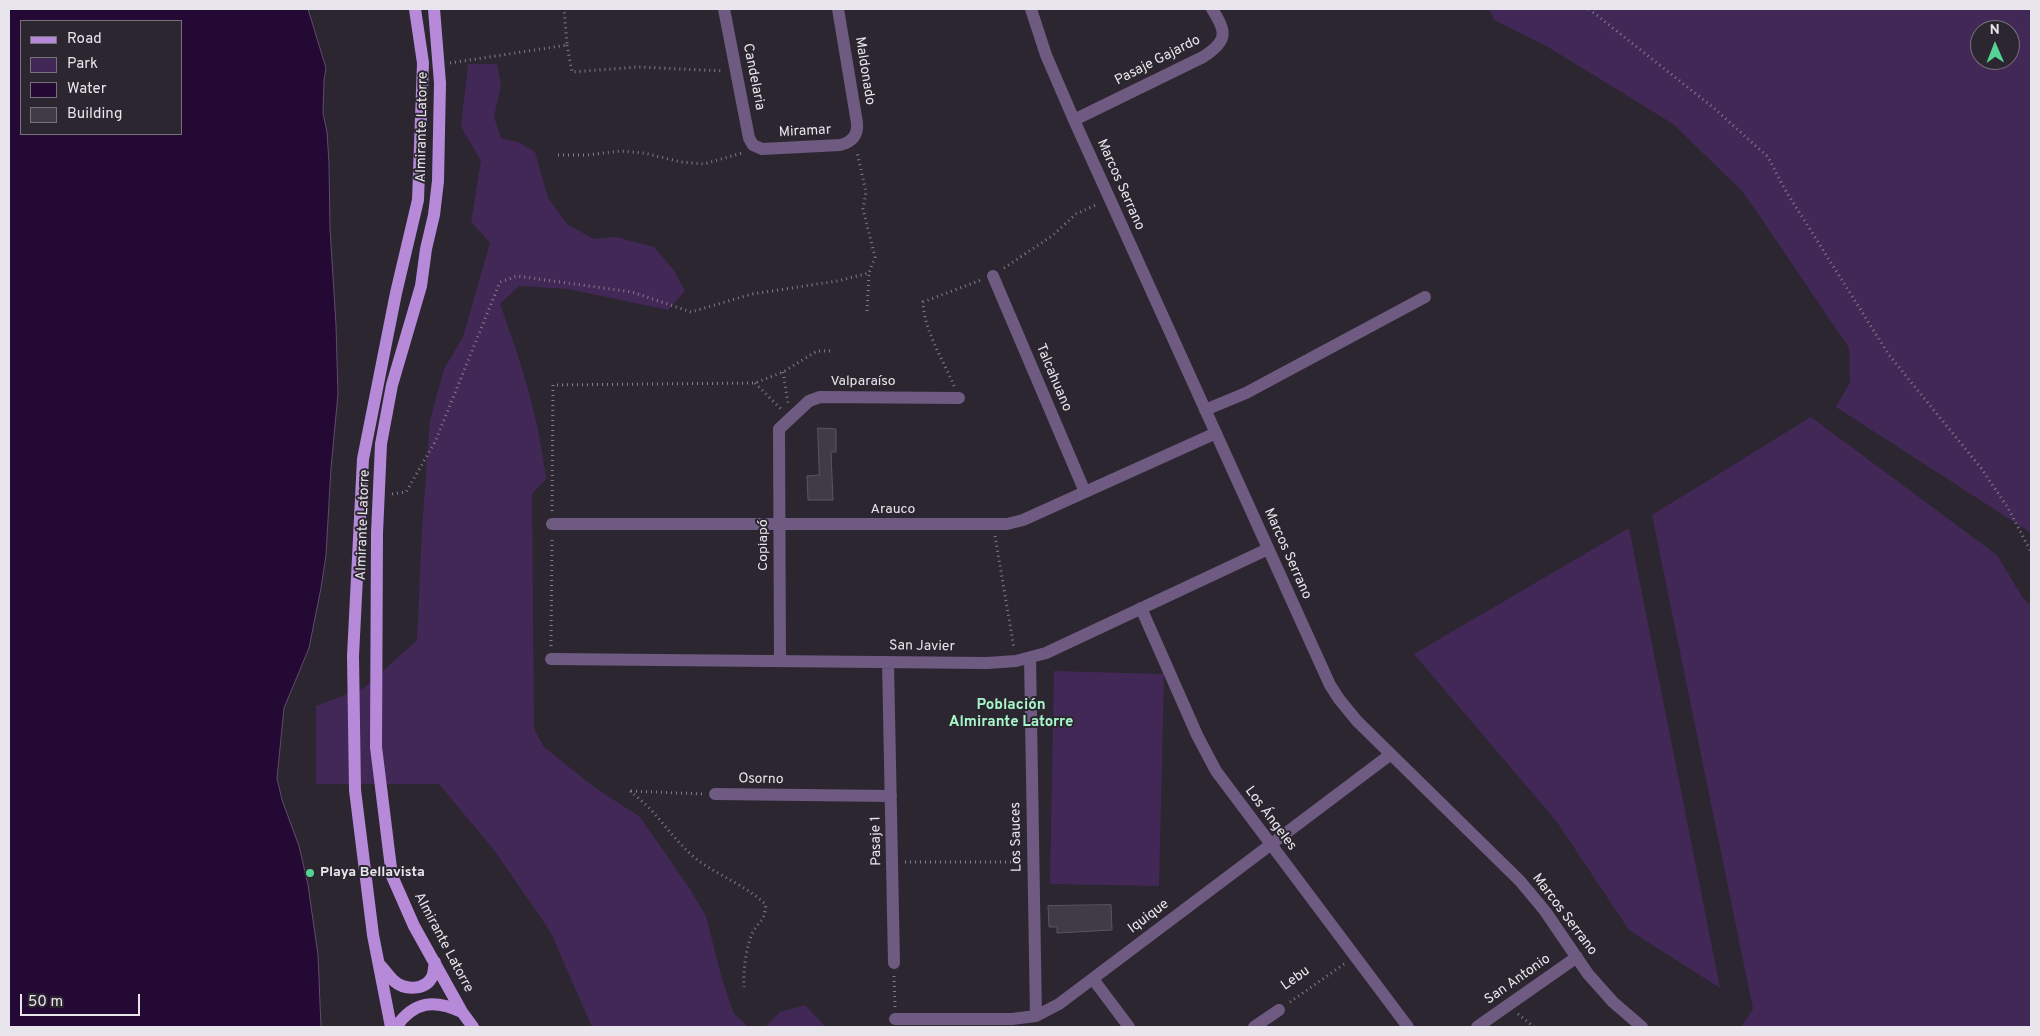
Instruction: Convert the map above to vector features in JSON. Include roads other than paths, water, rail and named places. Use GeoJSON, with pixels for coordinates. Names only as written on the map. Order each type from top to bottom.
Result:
{"type":"FeatureCollection","features":[{"type":"Feature","properties":{"kind":"main road","name":"Almirante Latorre"},"geometry":{"type":"LineString","coordinates":[[391,1027],[369,902],[355,790],[353,656],[363,459],[396,293],[418,200],[423,63],[415,9]]}},
{"type":"Feature","properties":{"kind":"main road","name":"Almirante Latorre"},"geometry":{"type":"LineString","coordinates":[[436,10],[440,83],[438,181],[434,215],[426,250],[421,286],[392,385],[381,444],[377,533],[378,757],[392,876],[403,904],[462,1012],[473,1027]]}},
{"type":"Feature","properties":{"kind":"main road"},"geometry":{"type":"LineString","coordinates":[[379,964],[402,987],[412,988],[425,985],[432,977],[435,962]]}},
{"type":"Feature","properties":{"kind":"main road"},"geometry":{"type":"LineString","coordinates":[[396,1027],[403,1017],[423,1004],[448,1005],[462,1012]]}},
{"type":"Feature","properties":{"kind":"street","name":"Candelaria"},"geometry":{"type":"LineString","coordinates":[[724,9],[749,138],[756,148]]}},
{"type":"Feature","properties":{"kind":"street","name":"Maldonado"},"geometry":{"type":"LineString","coordinates":[[838,9],[857,123],[854,137]]}},
{"type":"Feature","properties":{"kind":"street","name":"Marcos Serrano"},"geometry":{"type":"LineString","coordinates":[[1030,9],[1046,55],[1074,120],[1330,685],[1347,710],[1520,881],[1546,911],[1588,974],[1613,1002],[1642,1027]]}},
{"type":"Feature","properties":{"kind":"street","name":"Pasaje Gajardo"},"geometry":{"type":"LineString","coordinates":[[1074,120],[1203,57],[1215,49],[1220,44],[1223,33],[1220,22],[1212,9]]}},
{"type":"Feature","properties":{"kind":"street","name":"Miramar"},"geometry":{"type":"LineString","coordinates":[[756,148],[840,145],[854,137]]}},
{"type":"Feature","properties":{"kind":"street","name":"Talcahuano"},"geometry":{"type":"LineString","coordinates":[[993,276],[1085,492]]}},
{"type":"Feature","properties":{"kind":"street"},"geometry":{"type":"LineString","coordinates":[[1205,410],[1246,392],[1425,297]]}},
{"type":"Feature","properties":{"kind":"street","name":"Valparaíso"},"geometry":{"type":"LineString","coordinates":[[779,429],[809,402],[820,397],[959,398]]}},
{"type":"Feature","properties":{"kind":"street","name":"Copiapó"},"geometry":{"type":"LineString","coordinates":[[779,429],[780,661]]}},
{"type":"Feature","properties":{"kind":"street","name":"Arauco"},"geometry":{"type":"LineString","coordinates":[[552,524],[993,525],[1023,520],[1216,433]]}},
{"type":"Feature","properties":{"kind":"street","name":"San Javier"},"geometry":{"type":"LineString","coordinates":[[551,659],[987,663],[1016,661],[1046,653],[1268,549]]}},
{"type":"Feature","properties":{"kind":"street","name":"Los Ángeles"},"geometry":{"type":"LineString","coordinates":[[1141,608],[1209,759],[1408,1027]]}},
{"type":"Feature","properties":{"kind":"street","name":"Los Sauces"},"geometry":{"type":"LineString","coordinates":[[1030,658],[1036,1016]]}},
{"type":"Feature","properties":{"kind":"street","name":"Pasaje 1"},"geometry":{"type":"LineString","coordinates":[[888,662],[894,963]]}},
{"type":"Feature","properties":{"kind":"street","name":"Iquique"},"geometry":{"type":"LineString","coordinates":[[895,1019],[995,1023],[1036,1016],[1059,1004],[1391,754]]}},
{"type":"Feature","properties":{"kind":"street","name":"Osorno"},"geometry":{"type":"LineString","coordinates":[[715,794],[891,796]]}},
{"type":"Feature","properties":{"kind":"street","name":"San Antonio"},"geometry":{"type":"LineString","coordinates":[[1477,1027],[1577,957]]}},
{"type":"Feature","properties":{"kind":"street"},"geometry":{"type":"LineString","coordinates":[[1093,978],[1129,1027]]}},
{"type":"Feature","properties":{"kind":"street","name":"Lebu"},"geometry":{"type":"LineString","coordinates":[[1254,1027],[1279,1010]]}},
{"type":"Feature","properties":{"kind":"water"},"geometry":{"type":"Polygon","coordinates":[[[9,9],[308,9],[326,68],[323,113],[327,132],[329,163],[330,229],[338,394],[326,555],[321,588],[309,648],[284,708],[277,778],[282,800],[299,846],[308,885],[318,955],[321,1027],[9,1027],[9,9]]]}},
{"type":"Feature","properties":{"kind":"place","name":"Playa Bellavista"},"geometry":{"type":"Point","coordinates":[310,873]}},
{"type":"Feature","properties":{"kind":"district","name":"Población Almirante Latorre"},"geometry":{"type":"Point","coordinates":[1011,714]}}]}
